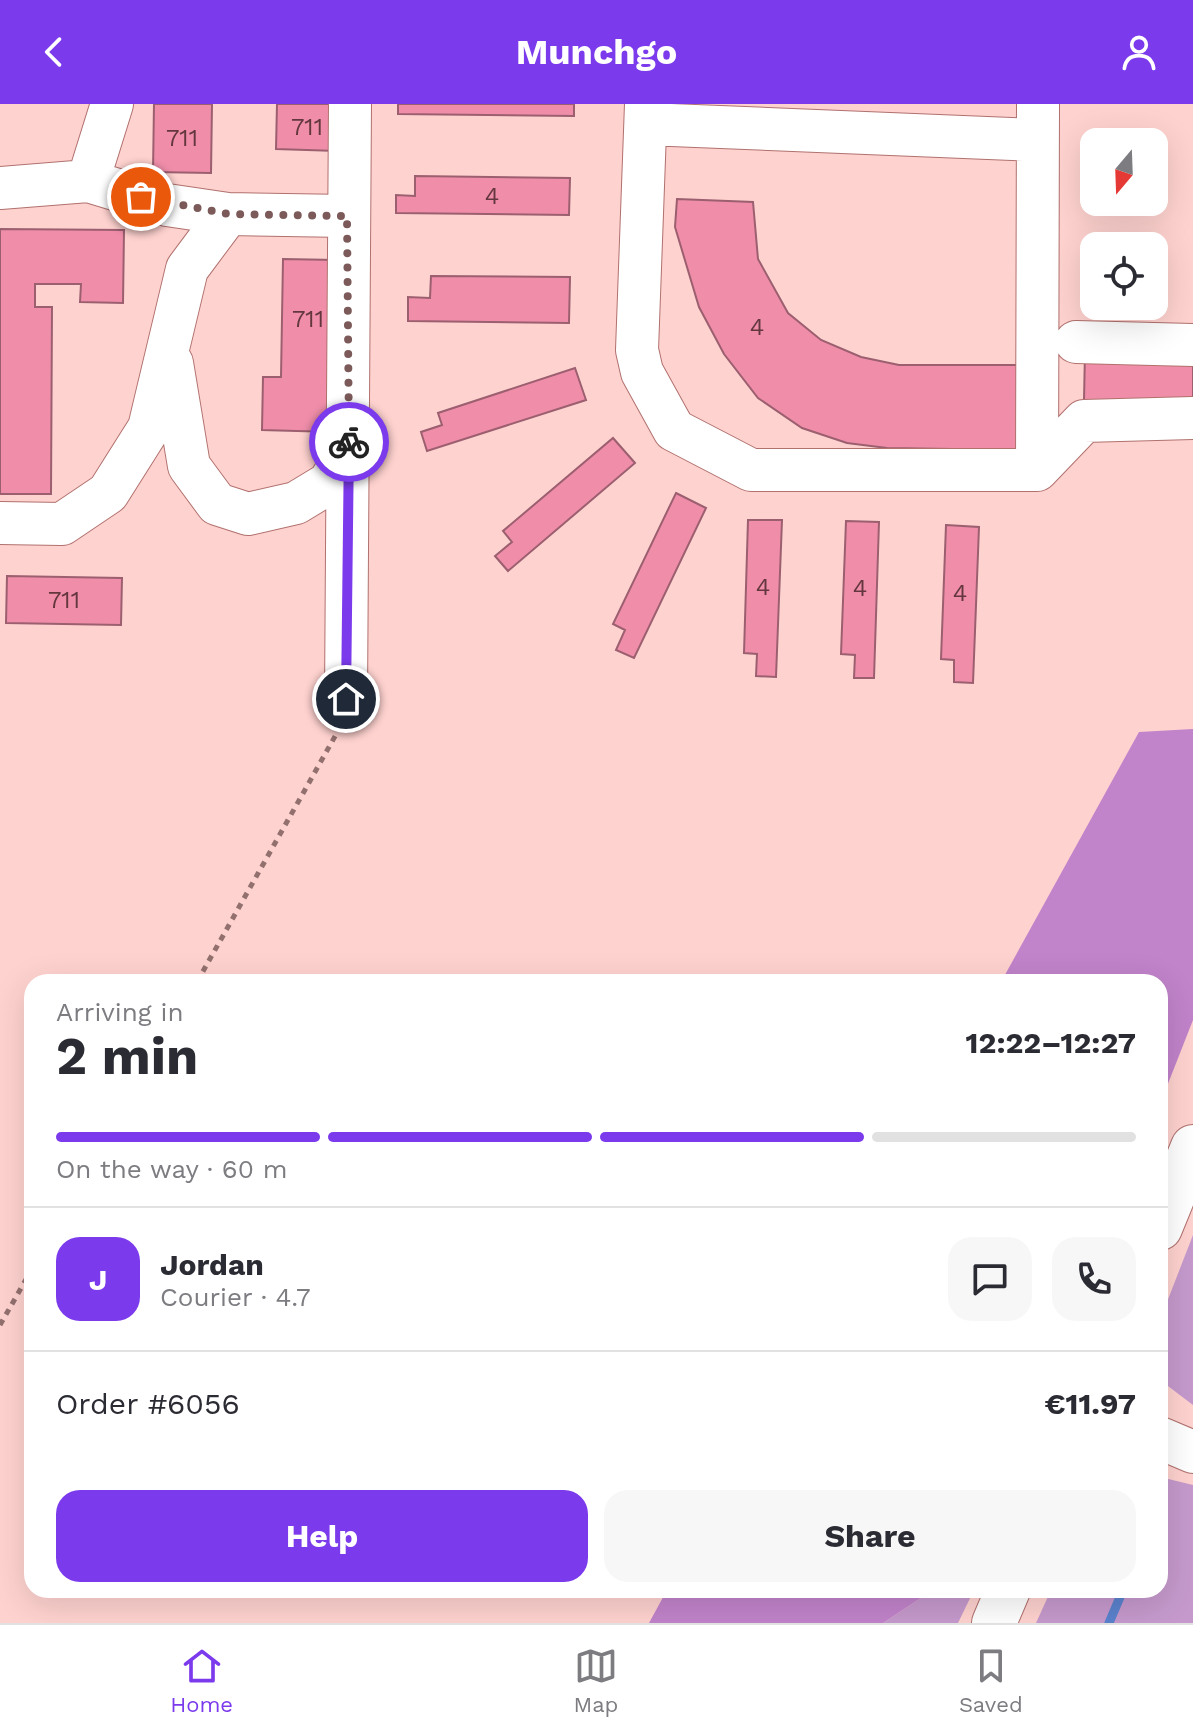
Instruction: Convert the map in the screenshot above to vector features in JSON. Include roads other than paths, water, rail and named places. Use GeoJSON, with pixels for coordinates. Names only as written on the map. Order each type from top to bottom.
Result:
{"type":"FeatureCollection","features":[{"type":"Feature","properties":{"kind":"main road"},"geometry":{"type":"LineString","coordinates":[[1168,1208],[1193,1147]]}},
{"type":"Feature","properties":{"kind":"main road"},"geometry":{"type":"LineString","coordinates":[[994,1623],[1005,1598]]}},
{"type":"Feature","properties":{"kind":"street"},"geometry":{"type":"LineString","coordinates":[[88,181],[112,104]]}},
{"type":"Feature","properties":{"kind":"street"},"geometry":{"type":"LineString","coordinates":[[346,699],[350,104]]}},
{"type":"Feature","properties":{"kind":"street"},"geometry":{"type":"LineString","coordinates":[[1037,470],[1038,122],[646,114],[637,350],[642,372],[674,430],[751,470],[1037,470],[1084,421],[1193,418]]}},
{"type":"Feature","properties":{"kind":"street"},"geometry":{"type":"LineString","coordinates":[[0,188],[88,181],[167,205],[228,214],[347,216]]}},
{"type":"Feature","properties":{"kind":"street"},"geometry":{"type":"LineString","coordinates":[[0,523],[62,524],[108,493],[149,428],[187,269],[228,214]]}},
{"type":"Feature","properties":{"kind":"street"},"geometry":{"type":"LineString","coordinates":[[1076,342],[1193,345]]}},
{"type":"Feature","properties":{"kind":"street"},"geometry":{"type":"LineString","coordinates":[[169,346],[189,466],[217,504],[248,514],[296,503],[329,483],[349,449]]}},
{"type":"Feature","properties":{"kind":"street"},"geometry":{"type":"LineString","coordinates":[[1168,1441],[1193,1452]]}},
{"type":"Feature","properties":{"kind":"waterway"},"geometry":{"type":"LineString","coordinates":[[1109,1623],[1120,1598]]}}]}
